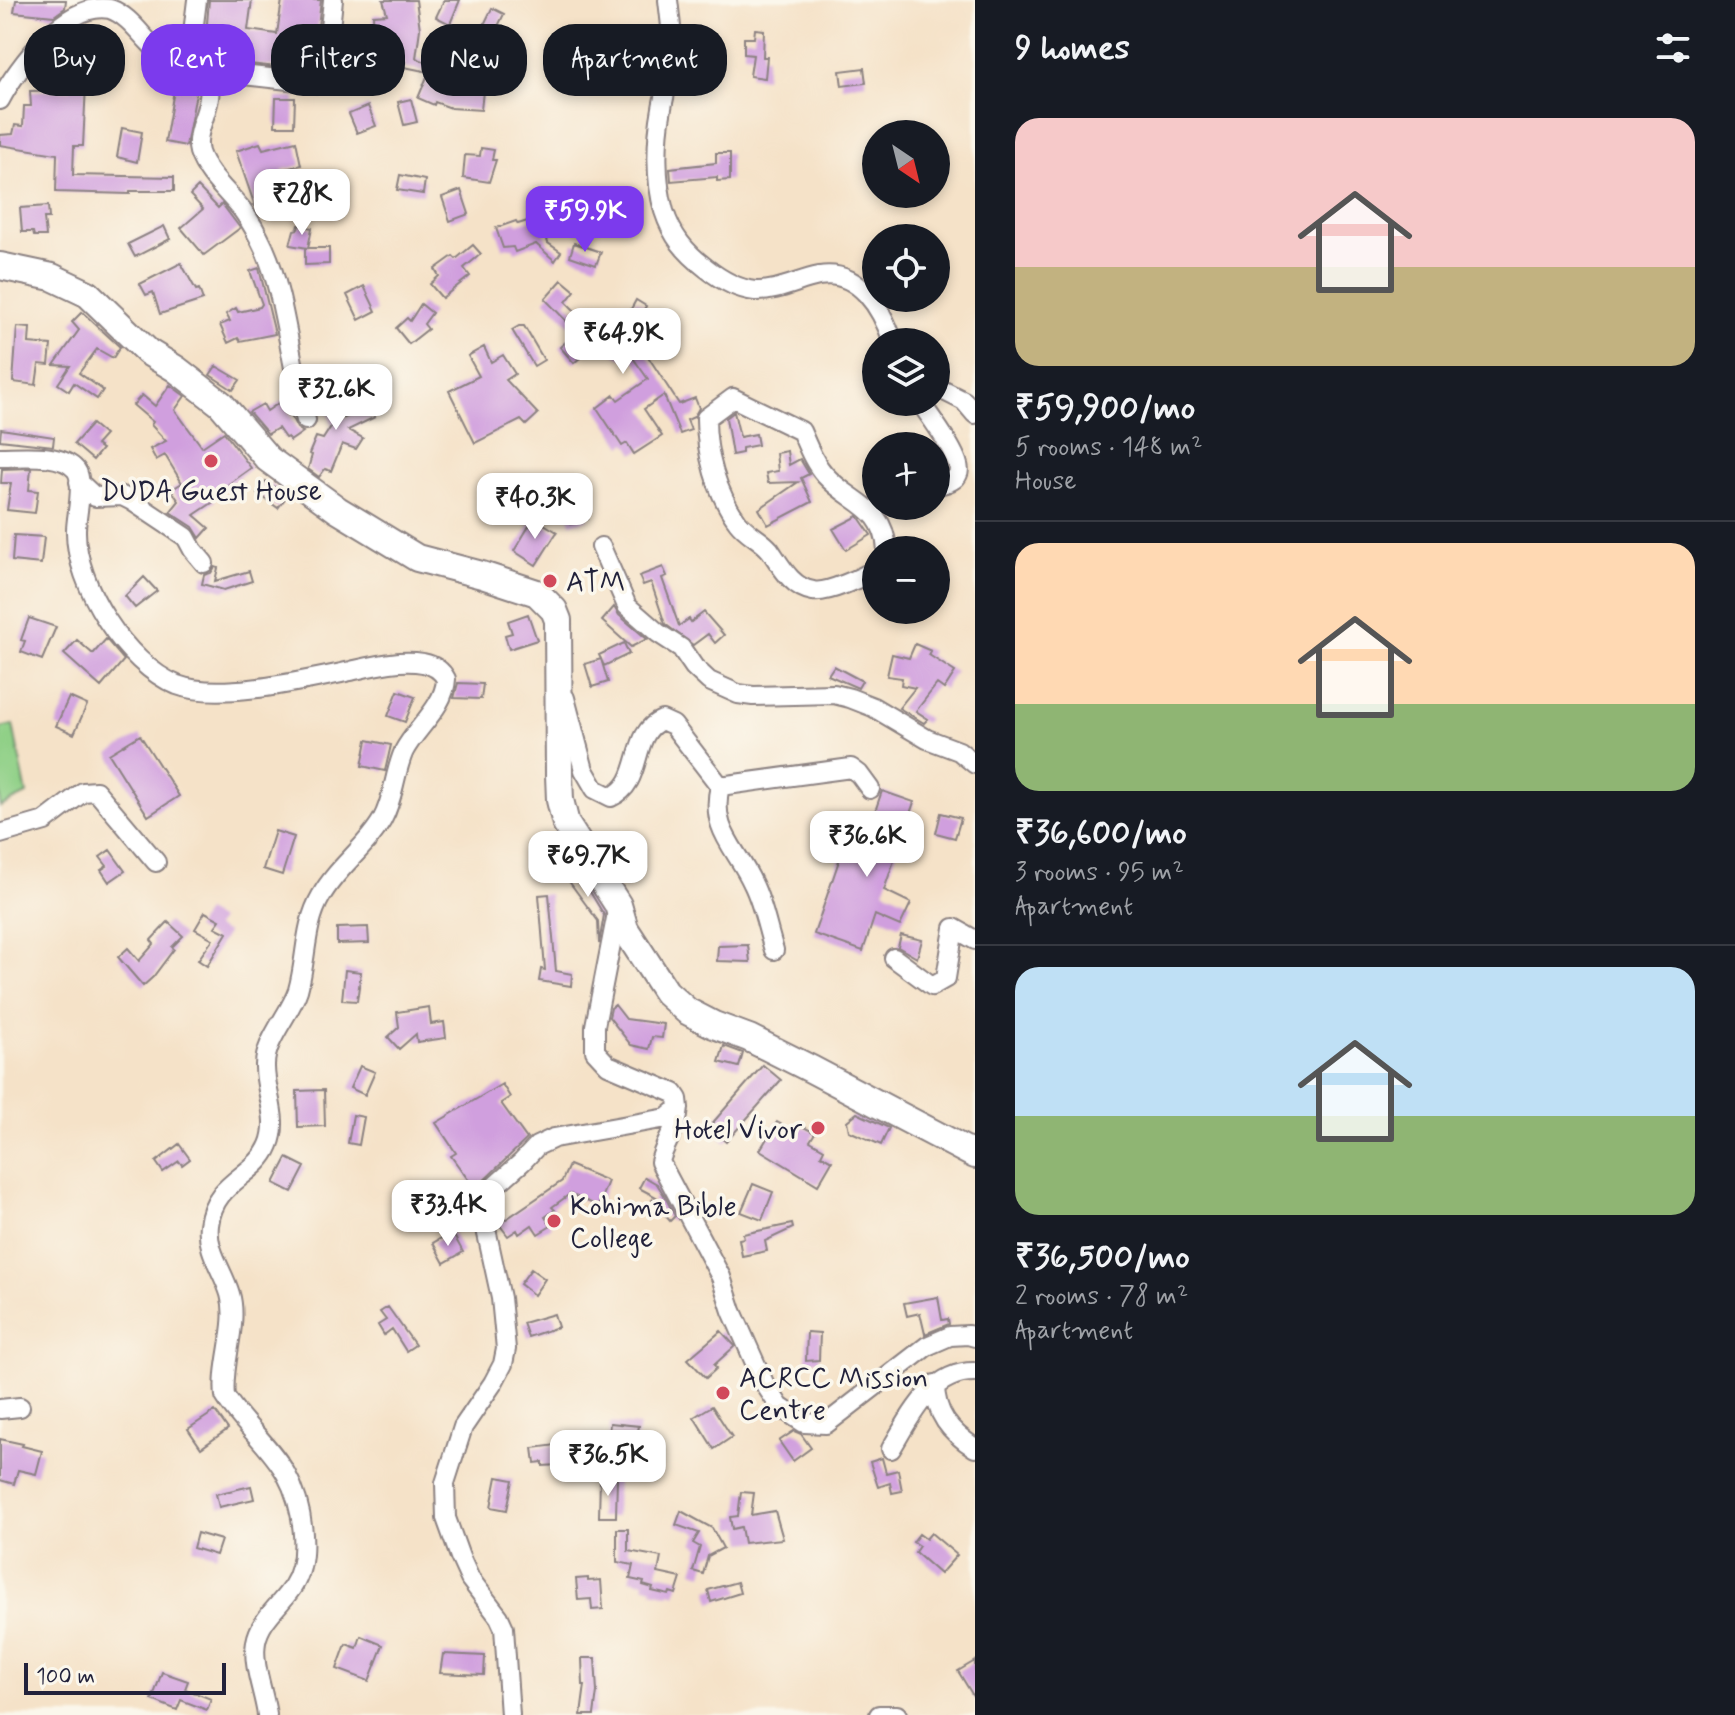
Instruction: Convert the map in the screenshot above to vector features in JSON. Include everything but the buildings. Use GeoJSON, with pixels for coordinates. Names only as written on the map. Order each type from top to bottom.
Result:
{"type":"FeatureCollection","features":[{"type":"Feature","properties":{"kind":"highway"},"geometry":{"type":"LineString","coordinates":[[0,266],[52,277],[88,294],[148,352],[221,404],[268,459],[338,510],[417,558],[537,593],[554,610],[558,620],[560,800],[566,824],[618,905],[625,929],[666,992],[687,1011],[811,1069],[975,1155]]}},
{"type":"Feature","properties":{"kind":"street"},"geometry":{"type":"LineString","coordinates":[[196,24],[197,0]]}},
{"type":"Feature","properties":{"kind":"street"},"geometry":{"type":"LineString","coordinates":[[255,75],[324,84],[333,0]]}},
{"type":"Feature","properties":{"kind":"street"},"geometry":{"type":"LineString","coordinates":[[668,0],[672,56],[661,110],[658,173],[664,209],[675,240],[703,266],[735,287],[756,291],[788,286],[817,276],[841,275],[866,292],[883,315],[888,328]]}},
{"type":"Feature","properties":{"kind":"street"},"geometry":{"type":"LineString","coordinates":[[0,100],[32,51],[69,17],[90,7],[102,7],[123,16],[141,34]]}},
{"type":"Feature","properties":{"kind":"street"},"geometry":{"type":"LineString","coordinates":[[208,96],[198,148],[209,169],[243,211],[265,250],[276,284],[295,385],[306,420]]}},
{"type":"Feature","properties":{"kind":"street"},"geometry":{"type":"LineString","coordinates":[[950,394],[964,401],[975,414]]}},
{"type":"Feature","properties":{"kind":"street"},"geometry":{"type":"LineString","coordinates":[[862,498],[826,476],[812,456],[801,431],[733,398],[706,418],[706,442],[725,500],[738,522],[764,543],[787,575],[803,587],[820,592],[862,577]]}},
{"type":"Feature","properties":{"kind":"street"},"geometry":{"type":"LineString","coordinates":[[950,449],[959,469],[958,475],[950,481]]}},
{"type":"Feature","properties":{"kind":"street"},"geometry":{"type":"LineString","coordinates":[[0,457],[46,458],[63,462],[76,470],[79,482],[76,531],[79,565],[108,622],[133,652],[164,679],[206,692],[421,662],[443,672],[446,679],[441,697],[403,755],[381,822],[334,877],[312,915],[299,988],[272,1041],[264,1065],[273,1130],[268,1147],[214,1204],[209,1226],[213,1257],[230,1295],[233,1315],[223,1383],[225,1396],[286,1474],[300,1515],[304,1542],[301,1566],[294,1585],[259,1630],[255,1646],[266,1713]]}},
{"type":"Feature","properties":{"kind":"street"},"geometry":{"type":"LineString","coordinates":[[79,482],[95,497],[122,496],[145,509],[186,537],[204,563]]}},
{"type":"Feature","properties":{"kind":"street"},"geometry":{"type":"LineString","coordinates":[[601,547],[627,606],[681,648],[709,681],[738,694],[753,696],[834,694],[850,698],[873,707],[927,739],[959,751],[975,764]]}},
{"type":"Feature","properties":{"kind":"street"},"geometry":{"type":"LineString","coordinates":[[559,672],[584,770],[595,789],[611,797],[621,792],[630,781],[643,738],[651,724],[662,720],[673,725],[720,786]]}},
{"type":"Feature","properties":{"kind":"street"},"geometry":{"type":"LineString","coordinates":[[720,786],[851,768],[870,789]]}},
{"type":"Feature","properties":{"kind":"street"},"geometry":{"type":"LineString","coordinates":[[720,786],[716,801],[718,820],[751,880],[774,950]]}},
{"type":"Feature","properties":{"kind":"street"},"geometry":{"type":"LineString","coordinates":[[0,834],[45,821],[83,792],[96,791],[156,862]]}},
{"type":"Feature","properties":{"kind":"street"},"geometry":{"type":"LineString","coordinates":[[618,905],[595,1026],[595,1051],[608,1065],[674,1093],[678,1099],[678,1120],[660,1162],[721,1277],[732,1311],[764,1383],[780,1407],[804,1423],[826,1424],[927,1346],[950,1336],[975,1337]]}},
{"type":"Feature","properties":{"kind":"street"},"geometry":{"type":"LineString","coordinates":[[894,958],[932,986],[946,978],[954,928],[975,940]]}},
{"type":"Feature","properties":{"kind":"street"},"geometry":{"type":"LineString","coordinates":[[510,1715],[504,1628],[470,1579],[446,1518],[445,1502],[445,1483],[463,1427],[493,1383],[503,1364],[506,1349],[501,1298],[484,1220],[485,1198],[543,1143],[554,1138],[667,1118],[679,1108]]}},
{"type":"Feature","properties":{"kind":"street"},"geometry":{"type":"LineString","coordinates":[[891,1449],[935,1384],[953,1375],[975,1372]]}},
{"type":"Feature","properties":{"kind":"street"},"geometry":{"type":"LineString","coordinates":[[935,1384],[935,1402],[942,1419],[958,1437],[975,1448]]}},
{"type":"Feature","properties":{"kind":"street"},"geometry":{"type":"LineString","coordinates":[[0,1409],[20,1407]]}},
{"type":"Feature","properties":{"kind":"street"},"geometry":{"type":"LineString","coordinates":[[879,1715],[897,1715]]}},
{"type":"Feature","properties":{"kind":"green space"},"geometry":{"type":"Polygon","coordinates":[[[13,725],[27,794],[0,807],[0,728],[13,725]]]}},
{"type":"Feature","properties":{"kind":"place","name":"DUDA Guest House"},"geometry":{"type":"Point","coordinates":[211,461]}},
{"type":"Feature","properties":{"kind":"place","name":"ATM"},"geometry":{"type":"Point","coordinates":[550,581]}},
{"type":"Feature","properties":{"kind":"place","name":"Hotel Vivor"},"geometry":{"type":"Point","coordinates":[818,1128]}},
{"type":"Feature","properties":{"kind":"place","name":"Kohima Bible College"},"geometry":{"type":"Point","coordinates":[554,1221]}},
{"type":"Feature","properties":{"kind":"place","name":"ACRCC Mission Centre"},"geometry":{"type":"Point","coordinates":[723,1393]}}]}
